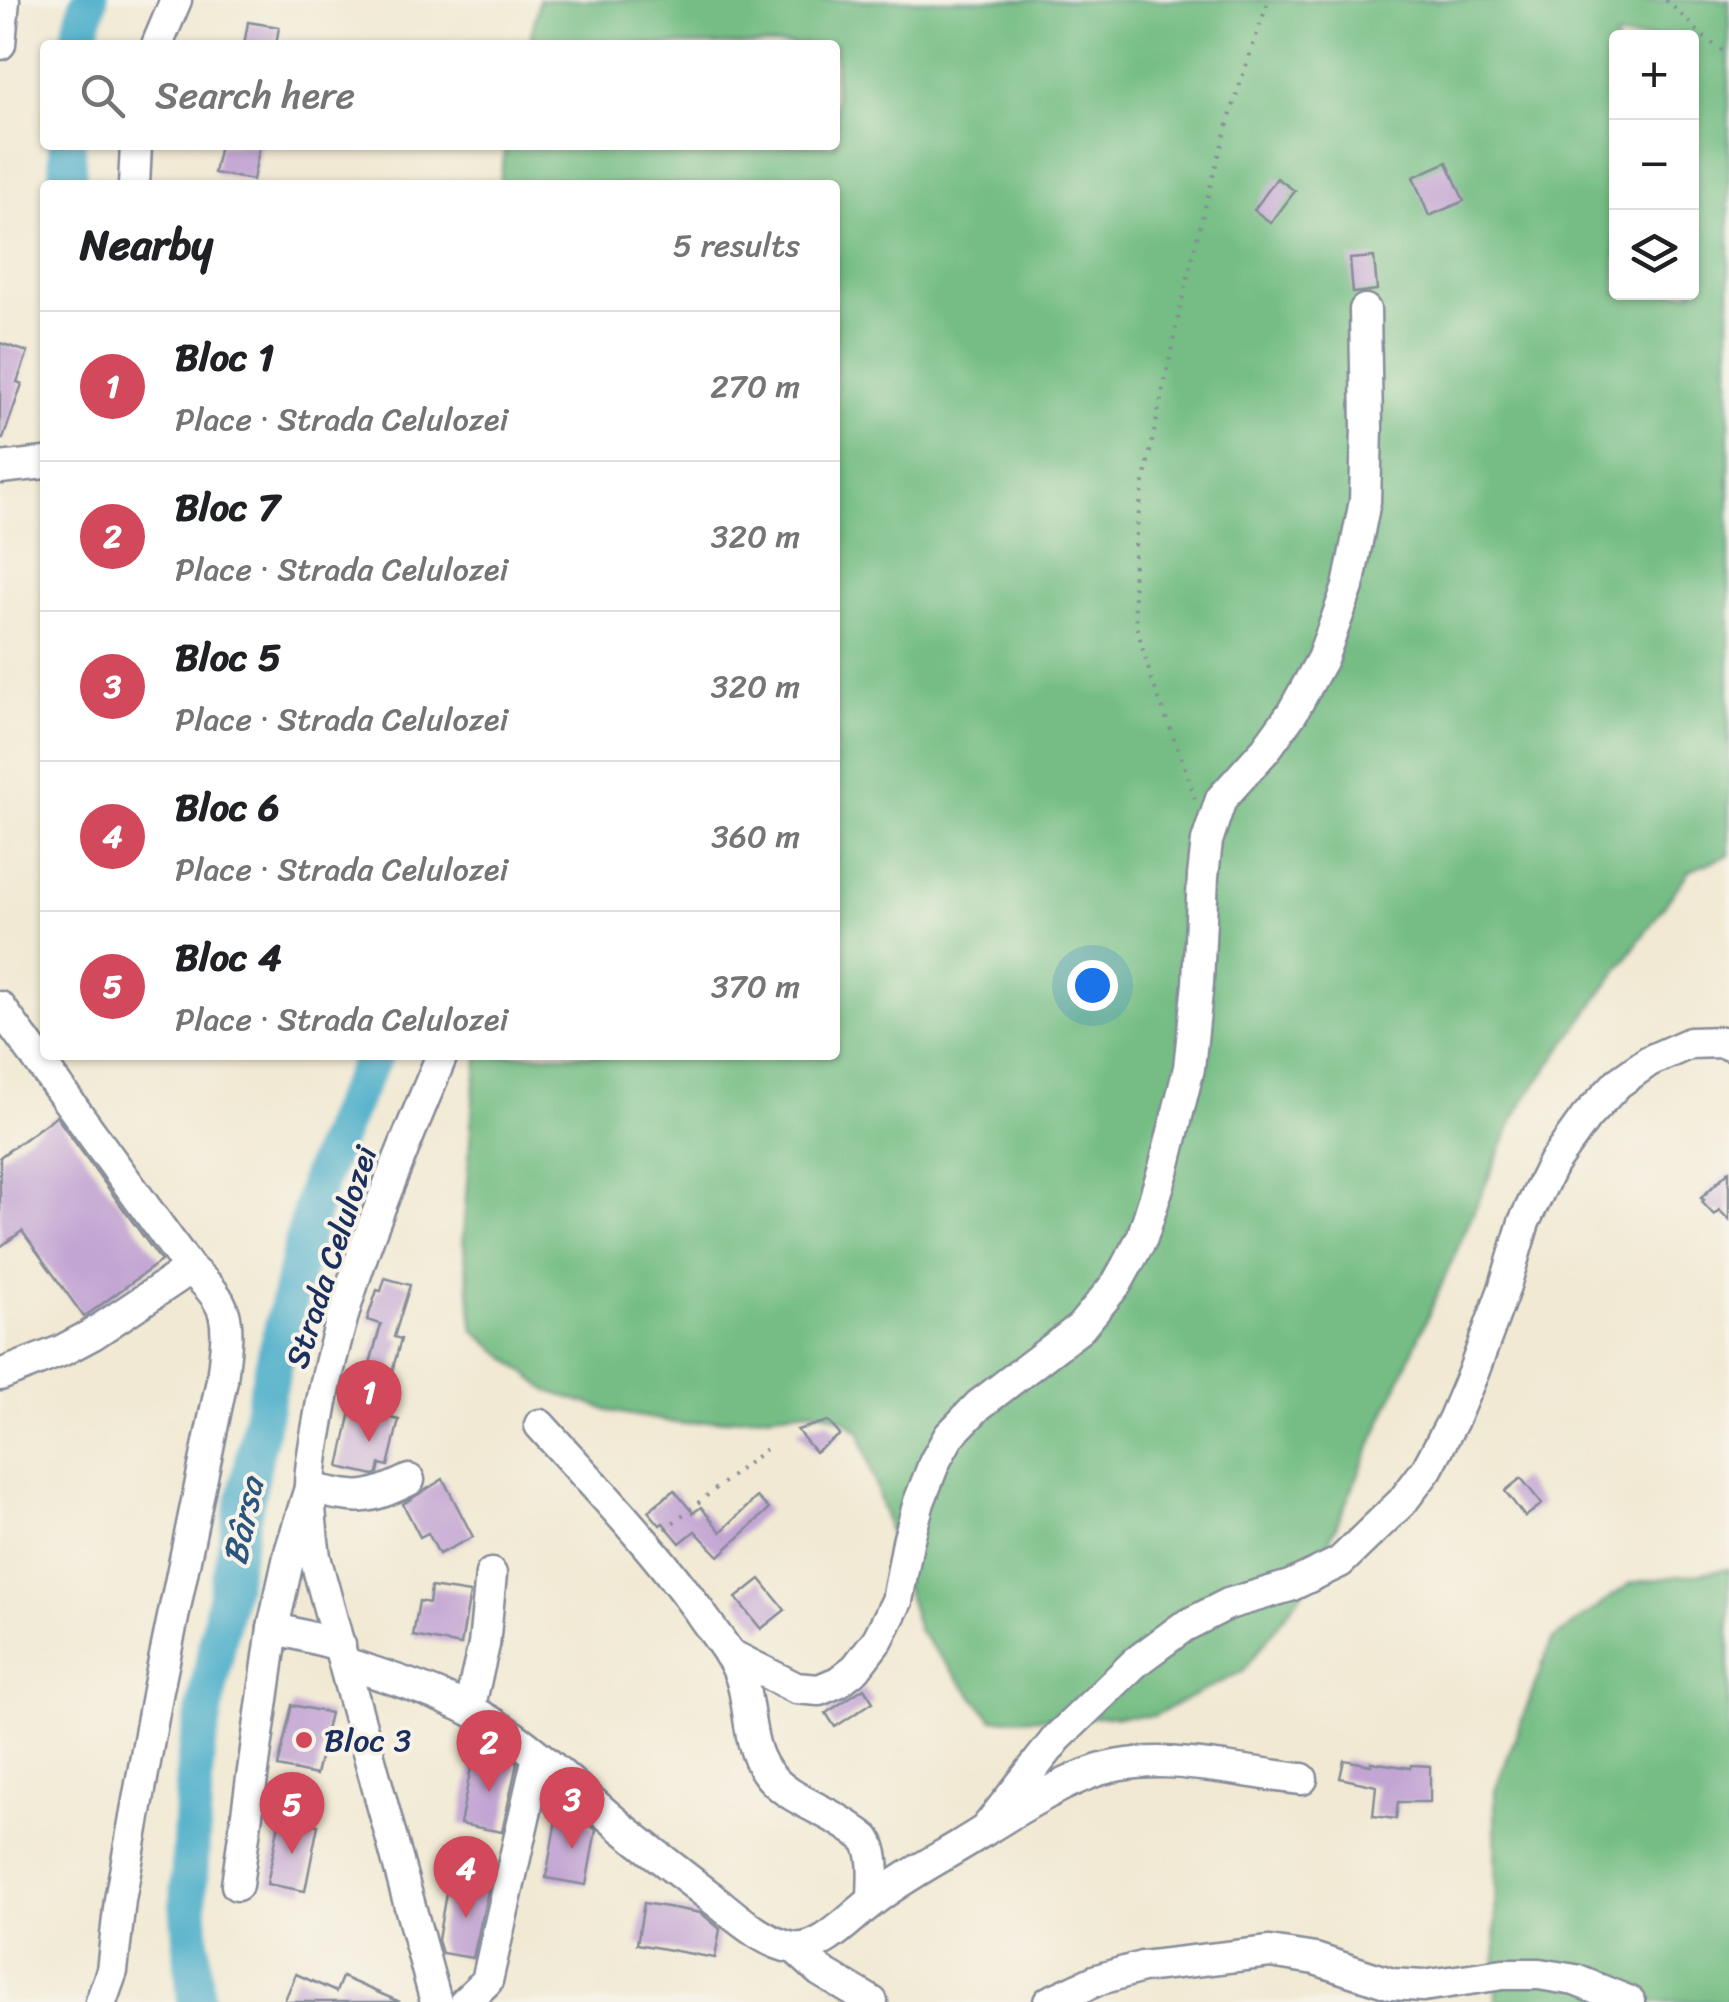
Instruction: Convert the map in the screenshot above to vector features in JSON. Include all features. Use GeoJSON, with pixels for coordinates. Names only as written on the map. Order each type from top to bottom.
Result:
{"type":"FeatureCollection","features":[{"type":"Feature","properties":{"kind":"street"},"geometry":{"type":"LineString","coordinates":[[0,44],[4,0]]}},
{"type":"Feature","properties":{"kind":"street"},"geometry":{"type":"LineString","coordinates":[[159,40],[176,0]]}},
{"type":"Feature","properties":{"kind":"street"},"geometry":{"type":"LineString","coordinates":[[134,180],[136,150]]}},
{"type":"Feature","properties":{"kind":"street"},"geometry":{"type":"LineString","coordinates":[[729,1654],[796,1688],[819,1690],[856,1668],[878,1639],[897,1601],[919,1502],[949,1436],[978,1404],[1080,1328],[1118,1283],[1142,1238],[1190,1068],[1207,841],[1221,799],[1292,713],[1322,658],[1348,587],[1365,501],[1365,310]]}},
{"type":"Feature","properties":{"kind":"street"},"geometry":{"type":"LineString","coordinates":[[0,468],[40,463]]}},
{"type":"Feature","properties":{"kind":"street"},"geometry":{"type":"LineString","coordinates":[[0,1006],[190,1269],[212,1288],[224,1307],[222,1380],[158,1690],[120,1900],[112,1971],[101,2002]]}},
{"type":"Feature","properties":{"kind":"street"},"geometry":{"type":"LineString","coordinates":[[984,1831],[1057,1738],[1137,1661],[1183,1627],[1228,1604],[1290,1586],[1340,1562],[1402,1502],[1427,1469],[1453,1420],[1498,1306],[1524,1222],[1554,1163],[1576,1132],[1618,1083],[1649,1060],[1690,1043],[1729,1045]]}},
{"type":"Feature","properties":{"kind":"street","name":"Strada Celulozei"},"geometry":{"type":"LineString","coordinates":[[436,2002],[315,1557],[310,1488],[324,1386],[344,1309],[374,1219],[440,1060]]}},
{"type":"Feature","properties":{"kind":"street"},"geometry":{"type":"LineString","coordinates":[[0,1375],[93,1334],[190,1269]]}},
{"type":"Feature","properties":{"kind":"street"},"geometry":{"type":"LineString","coordinates":[[540,1425],[647,1544],[729,1654],[737,1667],[758,1756],[766,1771],[776,1783],[866,1839],[872,1858],[873,1900]]}},
{"type":"Feature","properties":{"kind":"street"},"geometry":{"type":"LineString","coordinates":[[310,1488],[365,1498],[409,1480]]}},
{"type":"Feature","properties":{"kind":"street","name":"Strada Celulozei"},"geometry":{"type":"LineString","coordinates":[[237,1885],[274,1628],[290,1552],[310,1488]]}},
{"type":"Feature","properties":{"kind":"street"},"geometry":{"type":"LineString","coordinates":[[469,1709],[484,1644],[491,1574]]}},
{"type":"Feature","properties":{"kind":"street"},"geometry":{"type":"LineString","coordinates":[[274,1628],[469,1709],[513,1736],[622,1828],[744,1922],[773,1941],[796,1949],[820,1971],[872,2002]]}},
{"type":"Feature","properties":{"kind":"street"},"geometry":{"type":"LineString","coordinates":[[465,2002],[486,1981],[538,1756]]}},
{"type":"Feature","properties":{"kind":"street"},"geometry":{"type":"LineString","coordinates":[[796,1949],[814,1946],[873,1900],[984,1831],[1085,1775],[1157,1762],[1302,1780]]}},
{"type":"Feature","properties":{"kind":"street"},"geometry":{"type":"LineString","coordinates":[[1049,2002],[1097,1980],[1142,1967],[1270,1952],[1315,1959],[1392,1984],[1423,1986],[1504,1974],[1539,1974],[1575,1980],[1630,2002]]}},
{"type":"Feature","properties":{"kind":"path"},"geometry":{"type":"LineString","coordinates":[[1207,841],[1186,766],[1138,632],[1133,574],[1142,490],[1176,325],[1213,176],[1248,56],[1269,0]]}},
{"type":"Feature","properties":{"kind":"path"},"geometry":{"type":"LineString","coordinates":[[1666,0],[1729,56]]}},
{"type":"Feature","properties":{"kind":"path"},"geometry":{"type":"LineString","coordinates":[[647,1544],[767,1448]]}},
{"type":"Feature","properties":{"kind":"green space"},"geometry":{"type":"Polygon","coordinates":[[[539,0],[1729,0],[1729,855],[1689,871],[1519,1108],[1313,1578],[1243,1671],[1153,1716],[992,1719],[918,1630],[860,1432],[842,1419],[809,1410],[682,1424],[615,1412],[548,1391],[474,1331],[463,1237],[478,1060],[840,1060],[840,180],[500,180],[505,150],[840,150],[840,40],[530,40],[539,0]]]}},
{"type":"Feature","properties":{"kind":"green space"},"geometry":{"type":"Polygon","coordinates":[[[1729,1569],[1729,2002],[1496,2002],[1495,1791],[1552,1640],[1631,1583],[1729,1569]]]}},
{"type":"Feature","properties":{"kind":"building"},"geometry":{"type":"Polygon","coordinates":[[[248,22],[279,27],[277,40],[245,40],[248,22]]]}},
{"type":"Feature","properties":{"kind":"building"},"geometry":{"type":"Polygon","coordinates":[[[219,150],[259,150],[253,180],[214,173],[219,150]]]}},
{"type":"Feature","properties":{"kind":"building"},"geometry":{"type":"Polygon","coordinates":[[[1447,162],[1464,201],[1429,216],[1413,177],[1447,162]]]}},
{"type":"Feature","properties":{"kind":"building"},"geometry":{"type":"Polygon","coordinates":[[[1277,178],[1295,191],[1271,223],[1254,210],[1277,178]]]}},
{"type":"Feature","properties":{"kind":"building"},"geometry":{"type":"Polygon","coordinates":[[[1374,257],[1377,290],[1353,293],[1350,259],[1374,257]]]}},
{"type":"Feature","properties":{"kind":"building"},"geometry":{"type":"Polygon","coordinates":[[[0,343],[28,352],[17,382],[22,384],[3,439],[0,438],[0,343]]]}},
{"type":"Feature","properties":{"kind":"building"},"geometry":{"type":"Polygon","coordinates":[[[56,1116],[161,1261],[84,1317],[22,1231],[0,1247],[0,1157],[56,1116]]]}},
{"type":"Feature","properties":{"kind":"building"},"geometry":{"type":"Polygon","coordinates":[[[1729,1171],[1729,1220],[1719,1210],[1714,1215],[1701,1198],[1729,1171]]]}},
{"type":"Feature","properties":{"kind":"building"},"geometry":{"type":"Polygon","coordinates":[[[385,1278],[410,1285],[394,1337],[401,1339],[387,1390],[387,1398],[396,1400],[391,1418],[399,1420],[388,1466],[380,1464],[374,1475],[339,1467],[357,1383],[364,1385],[381,1324],[367,1320],[385,1278]]]}},
{"type":"Feature","properties":{"kind":"building"},"geometry":{"type":"Polygon","coordinates":[[[828,1421],[840,1435],[815,1452],[797,1430],[828,1421]]]}},
{"type":"Feature","properties":{"kind":"building"},"geometry":{"type":"Polygon","coordinates":[[[1521,1478],[1542,1504],[1525,1517],[1505,1491],[1521,1478]]]}},
{"type":"Feature","properties":{"kind":"building"},"geometry":{"type":"Polygon","coordinates":[[[443,1479],[473,1537],[439,1554],[428,1533],[420,1537],[403,1504],[443,1479]]]}},
{"type":"Feature","properties":{"kind":"building"},"geometry":{"type":"Polygon","coordinates":[[[674,1490],[693,1513],[701,1507],[721,1532],[757,1497],[769,1509],[719,1556],[695,1531],[680,1543],[648,1511],[674,1490]]]}},
{"type":"Feature","properties":{"kind":"building"},"geometry":{"type":"Polygon","coordinates":[[[760,1579],[785,1610],[761,1629],[736,1598],[760,1579]]]}},
{"type":"Feature","properties":{"kind":"building"},"geometry":{"type":"Polygon","coordinates":[[[431,1587],[470,1593],[461,1645],[413,1636],[419,1601],[429,1603],[431,1587]]]}},
{"type":"Feature","properties":{"kind":"building"},"geometry":{"type":"Polygon","coordinates":[[[864,1688],[873,1702],[835,1727],[826,1713],[864,1688]]]}},
{"type":"Feature","properties":{"kind":"building","name":"Bloc 3"},"geometry":{"type":"Polygon","coordinates":[[[292,1705],[330,1713],[316,1775],[278,1767],[292,1705]]]}},
{"type":"Feature","properties":{"kind":"building"},"geometry":{"type":"Polygon","coordinates":[[[474,1752],[517,1763],[502,1832],[460,1824],[474,1752]]]}},
{"type":"Feature","properties":{"kind":"building"},"geometry":{"type":"Polygon","coordinates":[[[1344,1760],[1410,1768],[1430,1766],[1430,1802],[1398,1802],[1396,1819],[1373,1816],[1376,1786],[1340,1778],[1344,1760]]]}},
{"type":"Feature","properties":{"kind":"building"},"geometry":{"type":"Polygon","coordinates":[[[557,1814],[581,1818],[596,1830],[586,1885],[546,1878],[557,1814]]]}},
{"type":"Feature","properties":{"kind":"building"},"geometry":{"type":"Polygon","coordinates":[[[280,1818],[318,1825],[305,1891],[267,1884],[280,1818]]]}},
{"type":"Feature","properties":{"kind":"building"},"geometry":{"type":"Polygon","coordinates":[[[449,1875],[490,1882],[473,1958],[442,1953],[438,1940],[449,1875]]]}},
{"type":"Feature","properties":{"kind":"building"},"geometry":{"type":"Polygon","coordinates":[[[644,1903],[701,1913],[720,1929],[715,1958],[637,1944],[644,1903]]]}},
{"type":"Feature","properties":{"kind":"building"},"geometry":{"type":"Polygon","coordinates":[[[296,1974],[336,1992],[342,1977],[400,2002],[284,2002],[296,1974]]]}},
{"type":"Feature","properties":{"kind":"waterway","name":"Bârsa"},"geometry":{"type":"LineString","coordinates":[[78,40],[89,0]]}},
{"type":"Feature","properties":{"kind":"waterway","name":"Bârsa"},"geometry":{"type":"LineString","coordinates":[[67,150],[68,180]]}},
{"type":"Feature","properties":{"kind":"waterway","name":"Bârsa"},"geometry":{"type":"LineString","coordinates":[[196,2002],[188,1903],[195,1761],[267,1392],[318,1182],[372,1060]]}},
{"type":"Feature","properties":{"kind":"place","name":"Bloc 1"},"geometry":{"type":"Point","coordinates":[369,1442]}},
{"type":"Feature","properties":{"kind":"place","name":"Bloc 3"},"geometry":{"type":"Point","coordinates":[304,1740]}},
{"type":"Feature","properties":{"kind":"place","name":"Bloc 7"},"geometry":{"type":"Point","coordinates":[489,1792]}},
{"type":"Feature","properties":{"kind":"place","name":"Bloc 5"},"geometry":{"type":"Point","coordinates":[572,1849]}},
{"type":"Feature","properties":{"kind":"place","name":"Bloc 4"},"geometry":{"type":"Point","coordinates":[292,1854]}},
{"type":"Feature","properties":{"kind":"place","name":"Bloc 6"},"geometry":{"type":"Point","coordinates":[466,1918]}}]}
